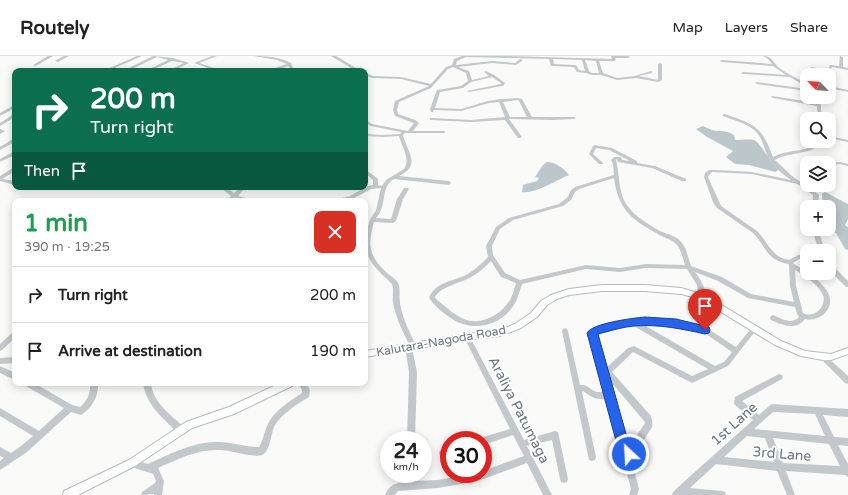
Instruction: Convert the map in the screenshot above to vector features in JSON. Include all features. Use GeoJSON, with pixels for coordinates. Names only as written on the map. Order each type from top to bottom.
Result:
{"type":"FeatureCollection","features":[{"type":"Feature","properties":{"kind":"main road","name":"Kalutara-Nagoda Road"},"geometry":{"type":"LineString","coordinates":[[368,354],[467,337],[490,335],[511,329],[534,315],[544,303],[554,297],[569,292],[602,288],[645,288],[681,291],[702,297],[778,343],[804,354],[831,357],[848,351]]}},
{"type":"Feature","properties":{"kind":"main road"},"geometry":{"type":"LineString","coordinates":[[68,495],[132,463],[189,425],[231,411],[283,386]]}},
{"type":"Feature","properties":{"kind":"street"},"geometry":{"type":"LineString","coordinates":[[35,65],[51,56]]}},
{"type":"Feature","properties":{"kind":"street"},"geometry":{"type":"LineString","coordinates":[[112,68],[140,56]]}},
{"type":"Feature","properties":{"kind":"street"},"geometry":{"type":"LineString","coordinates":[[131,68],[156,56],[216,68]]}},
{"type":"Feature","properties":{"kind":"street"},"geometry":{"type":"LineString","coordinates":[[178,56],[185,62]]}},
{"type":"Feature","properties":{"kind":"street"},"geometry":{"type":"LineString","coordinates":[[196,63],[215,56]]}},
{"type":"Feature","properties":{"kind":"street"},"geometry":{"type":"LineString","coordinates":[[256,56],[278,59],[290,64]]}},
{"type":"Feature","properties":{"kind":"street"},"geometry":{"type":"LineString","coordinates":[[333,56],[354,68]]}},
{"type":"Feature","properties":{"kind":"street"},"geometry":{"type":"LineString","coordinates":[[453,66],[455,60],[465,56],[499,56],[520,59],[551,60],[560,57],[612,60],[614,60],[613,56],[628,57]]}},
{"type":"Feature","properties":{"kind":"street"},"geometry":{"type":"LineString","coordinates":[[765,56],[775,65],[798,80]]}},
{"type":"Feature","properties":{"kind":"street"},"geometry":{"type":"LineString","coordinates":[[405,133],[417,124],[414,121],[396,115],[395,110],[397,101],[426,89],[432,85],[447,68],[453,66],[492,62],[516,64],[520,59],[545,57],[551,60],[552,65],[575,66],[578,71],[590,74],[601,74],[617,79],[636,77],[651,72]]}},
{"type":"Feature","properties":{"kind":"street"},"geometry":{"type":"LineString","coordinates":[[841,57],[841,67]]}},
{"type":"Feature","properties":{"kind":"street"},"geometry":{"type":"LineString","coordinates":[[58,61],[66,58]]}},
{"type":"Feature","properties":{"kind":"street"},"geometry":{"type":"LineString","coordinates":[[153,68],[174,59]]}},
{"type":"Feature","properties":{"kind":"street"},"geometry":{"type":"LineString","coordinates":[[583,59],[586,72]]}},
{"type":"Feature","properties":{"kind":"street"},"geometry":{"type":"LineString","coordinates":[[597,59],[601,74]]}},
{"type":"Feature","properties":{"kind":"street"},"geometry":{"type":"LineString","coordinates":[[722,61],[775,65]]}},
{"type":"Feature","properties":{"kind":"street"},"geometry":{"type":"LineString","coordinates":[[175,68],[185,62]]}},
{"type":"Feature","properties":{"kind":"street"},"geometry":{"type":"LineString","coordinates":[[277,68],[290,64]]}},
{"type":"Feature","properties":{"kind":"street"},"geometry":{"type":"LineString","coordinates":[[290,64],[291,68]]}},
{"type":"Feature","properties":{"kind":"street"},"geometry":{"type":"LineString","coordinates":[[636,77],[658,81],[660,80],[660,64]]}},
{"type":"Feature","properties":{"kind":"street"},"geometry":{"type":"LineString","coordinates":[[453,66],[468,72],[470,82]]}},
{"type":"Feature","properties":{"kind":"street"},"geometry":{"type":"LineString","coordinates":[[830,68],[831,66],[848,69]]}},
{"type":"Feature","properties":{"kind":"street"},"geometry":{"type":"LineString","coordinates":[[469,91],[502,85],[500,81],[486,72]]}},
{"type":"Feature","properties":{"kind":"street"},"geometry":{"type":"LineString","coordinates":[[744,73],[792,76]]}},
{"type":"Feature","properties":{"kind":"street"},"geometry":{"type":"LineString","coordinates":[[368,75],[372,77],[401,78],[432,85]]}},
{"type":"Feature","properties":{"kind":"street"},"geometry":{"type":"LineString","coordinates":[[493,76],[470,82],[462,87],[438,91],[430,120],[471,121],[507,118],[574,118]]}},
{"type":"Feature","properties":{"kind":"street"},"geometry":{"type":"LineString","coordinates":[[757,83],[800,89]]}},
{"type":"Feature","properties":{"kind":"street"},"geometry":{"type":"LineString","coordinates":[[836,88],[848,91]]}},
{"type":"Feature","properties":{"kind":"street"},"geometry":{"type":"LineString","coordinates":[[773,97],[819,105],[820,112]]}},
{"type":"Feature","properties":{"kind":"street"},"geometry":{"type":"LineString","coordinates":[[432,109],[461,110],[500,100],[521,100],[530,118]]}},
{"type":"Feature","properties":{"kind":"street"},"geometry":{"type":"LineString","coordinates":[[500,100],[507,118],[520,137]]}},
{"type":"Feature","properties":{"kind":"street"},"geometry":{"type":"LineString","coordinates":[[0,115],[12,108]]}},
{"type":"Feature","properties":{"kind":"street"},"geometry":{"type":"LineString","coordinates":[[724,114],[758,129],[764,136],[772,160],[798,183]]}},
{"type":"Feature","properties":{"kind":"street"},"geometry":{"type":"LineString","coordinates":[[0,125],[12,117]]}},
{"type":"Feature","properties":{"kind":"street"},"geometry":{"type":"LineString","coordinates":[[368,124],[370,126],[383,127],[405,133]]}},
{"type":"Feature","properties":{"kind":"street"},"geometry":{"type":"LineString","coordinates":[[375,136],[383,127]]}},
{"type":"Feature","properties":{"kind":"street"},"geometry":{"type":"LineString","coordinates":[[0,130],[4,131],[0,134]]}},
{"type":"Feature","properties":{"kind":"street"},"geometry":{"type":"LineString","coordinates":[[368,135],[444,132]]}},
{"type":"Feature","properties":{"kind":"street"},"geometry":{"type":"LineString","coordinates":[[368,235],[378,211],[385,184],[406,170],[409,164],[409,154],[405,149],[405,133]]}},
{"type":"Feature","properties":{"kind":"street"},"geometry":{"type":"LineString","coordinates":[[836,138],[848,141]]}},
{"type":"Feature","properties":{"kind":"street"},"geometry":{"type":"LineString","coordinates":[[0,148],[12,142]]}},
{"type":"Feature","properties":{"kind":"street"},"geometry":{"type":"LineString","coordinates":[[601,163],[591,154],[595,146],[610,149],[638,164]]}},
{"type":"Feature","properties":{"kind":"street"},"geometry":{"type":"LineString","coordinates":[[0,148],[12,151]]}},
{"type":"Feature","properties":{"kind":"street"},"geometry":{"type":"LineString","coordinates":[[772,160],[778,156],[813,148]]}},
{"type":"Feature","properties":{"kind":"street"},"geometry":{"type":"LineString","coordinates":[[0,161],[12,154]]}},
{"type":"Feature","properties":{"kind":"street"},"geometry":{"type":"LineString","coordinates":[[684,180],[662,170],[620,161],[619,158],[614,158],[619,192],[624,205],[632,214],[653,229],[676,240],[681,246],[689,267],[696,277],[703,292],[702,297]]}},
{"type":"Feature","properties":{"kind":"street"},"geometry":{"type":"LineString","coordinates":[[836,163],[840,163],[848,166]]}},
{"type":"Feature","properties":{"kind":"street"},"geometry":{"type":"LineString","coordinates":[[791,264],[793,286],[800,314],[803,317],[813,318],[825,308],[827,302],[826,296],[808,274],[791,264],[777,259],[770,254],[760,236],[754,230],[719,207],[706,177],[711,171],[717,170],[752,173],[798,183]]}},
{"type":"Feature","properties":{"kind":"street"},"geometry":{"type":"LineString","coordinates":[[0,179],[12,171]]}},
{"type":"Feature","properties":{"kind":"street"},"geometry":{"type":"LineString","coordinates":[[368,173],[376,180],[375,186],[377,187]]}},
{"type":"Feature","properties":{"kind":"street"},"geometry":{"type":"LineString","coordinates":[[617,176],[577,188],[573,191],[569,199],[556,207],[511,219],[503,223],[493,237],[489,246],[491,257],[503,275],[520,282],[586,267],[620,270],[646,266],[689,267],[720,279],[750,296],[797,305]]}},
{"type":"Feature","properties":{"kind":"street"},"geometry":{"type":"LineString","coordinates":[[394,177],[449,183]]}},
{"type":"Feature","properties":{"kind":"street"},"geometry":{"type":"LineString","coordinates":[[0,179],[12,181]]}},
{"type":"Feature","properties":{"kind":"street"},"geometry":{"type":"LineString","coordinates":[[368,189],[377,187],[384,188]]}},
{"type":"Feature","properties":{"kind":"street"},"geometry":{"type":"LineString","coordinates":[[373,220],[393,221],[400,199],[406,189]]}},
{"type":"Feature","properties":{"kind":"street"},"geometry":{"type":"LineString","coordinates":[[226,190],[234,196],[241,198]]}},
{"type":"Feature","properties":{"kind":"street"},"geometry":{"type":"LineString","coordinates":[[234,196],[241,190]]}},
{"type":"Feature","properties":{"kind":"street"},"geometry":{"type":"LineString","coordinates":[[348,198],[366,190]]}},
{"type":"Feature","properties":{"kind":"street"},"geometry":{"type":"LineString","coordinates":[[368,245],[374,264],[395,283],[397,287],[396,304],[410,347],[413,372],[411,431]]}},
{"type":"Feature","properties":{"kind":"street"},"geometry":{"type":"LineString","coordinates":[[791,264],[800,256]]}},
{"type":"Feature","properties":{"kind":"street"},"geometry":{"type":"LineString","coordinates":[[491,257],[471,275],[449,283],[439,289],[432,297],[434,301],[456,318],[467,323],[494,320],[501,316],[512,302],[520,282]]}},
{"type":"Feature","properties":{"kind":"street"},"geometry":{"type":"LineString","coordinates":[[836,273],[848,285]]}},
{"type":"Feature","properties":{"kind":"street"},"geometry":{"type":"LineString","coordinates":[[773,318],[795,324],[800,322],[803,317]]}},
{"type":"Feature","properties":{"kind":"street"},"geometry":{"type":"LineString","coordinates":[[633,495],[635,489],[626,453],[609,396],[605,372],[592,333],[633,322],[664,322],[695,327],[709,332],[737,351]]}},
{"type":"Feature","properties":{"kind":"street"},"geometry":{"type":"LineString","coordinates":[[633,322],[715,369]]}},
{"type":"Feature","properties":{"kind":"street"},"geometry":{"type":"LineString","coordinates":[[605,372],[630,350],[634,349],[692,380],[726,364],[754,328]]}},
{"type":"Feature","properties":{"kind":"street"},"geometry":{"type":"LineString","coordinates":[[564,331],[592,457]]}},
{"type":"Feature","properties":{"kind":"street"},"geometry":{"type":"LineString","coordinates":[[0,348],[12,337]]}},
{"type":"Feature","properties":{"kind":"street","name":"Araliya Patumaga"},"geometry":{"type":"LineString","coordinates":[[467,337],[548,495]]}},
{"type":"Feature","properties":{"kind":"street"},"geometry":{"type":"LineString","coordinates":[[823,357],[848,380]]}},
{"type":"Feature","properties":{"kind":"street"},"geometry":{"type":"LineString","coordinates":[[0,361],[12,360]]}},
{"type":"Feature","properties":{"kind":"street"},"geometry":{"type":"LineString","coordinates":[[0,369],[12,375]]}},
{"type":"Feature","properties":{"kind":"street"},"geometry":{"type":"LineString","coordinates":[[605,372],[648,419],[649,424],[631,453],[626,453]]}},
{"type":"Feature","properties":{"kind":"street"},"geometry":{"type":"LineString","coordinates":[[758,419],[738,403],[738,399],[779,377]]}},
{"type":"Feature","properties":{"kind":"street"},"geometry":{"type":"LineString","coordinates":[[34,386],[70,408],[83,410],[92,398],[95,386]]}},
{"type":"Feature","properties":{"kind":"street"},"geometry":{"type":"LineString","coordinates":[[147,386],[156,406],[181,430]]}},
{"type":"Feature","properties":{"kind":"street"},"geometry":{"type":"LineString","coordinates":[[149,468],[177,455],[215,446],[253,451],[261,450],[265,447],[268,431],[279,414],[306,395],[306,390],[304,386]]}},
{"type":"Feature","properties":{"kind":"street"},"geometry":{"type":"LineString","coordinates":[[578,390],[585,388],[596,395],[609,396]]}},
{"type":"Feature","properties":{"kind":"street"},"geometry":{"type":"LineString","coordinates":[[0,466],[70,408]]}},
{"type":"Feature","properties":{"kind":"street","name":"1st Lane"},"geometry":{"type":"LineString","coordinates":[[678,493],[758,419],[772,408],[848,413]]}},
{"type":"Feature","properties":{"kind":"street"},"geometry":{"type":"LineString","coordinates":[[817,411],[848,472]]}},
{"type":"Feature","properties":{"kind":"street"},"geometry":{"type":"LineString","coordinates":[[0,412],[39,435]]}},
{"type":"Feature","properties":{"kind":"street"},"geometry":{"type":"LineString","coordinates":[[492,438],[515,431]]}},
{"type":"Feature","properties":{"kind":"street"},"geometry":{"type":"LineString","coordinates":[[745,432],[848,442]]}},
{"type":"Feature","properties":{"kind":"street"},"geometry":{"type":"LineString","coordinates":[[767,434],[791,495]]}},
{"type":"Feature","properties":{"kind":"street"},"geometry":{"type":"LineString","coordinates":[[522,444],[555,435],[564,479]]}},
{"type":"Feature","properties":{"kind":"street"},"geometry":{"type":"LineString","coordinates":[[0,451],[11,458]]}},
{"type":"Feature","properties":{"kind":"street"},"geometry":{"type":"LineString","coordinates":[[389,495],[396,487],[438,484],[478,477],[529,458]]}},
{"type":"Feature","properties":{"kind":"street","name":"3rd Lane"},"geometry":{"type":"LineString","coordinates":[[714,460],[780,468],[848,472]]}},
{"type":"Feature","properties":{"kind":"street"},"geometry":{"type":"LineString","coordinates":[[132,463],[156,471],[159,476],[160,486],[158,495]]}},
{"type":"Feature","properties":{"kind":"street"},"geometry":{"type":"LineString","coordinates":[[145,495],[160,486]]}},
{"type":"Feature","properties":{"kind":"street"},"geometry":{"type":"LineString","coordinates":[[678,493],[722,495]]}},
{"type":"Feature","properties":{"kind":"shaded area"},"geometry":{"type":"Polygon","coordinates":[[[703,126],[734,135],[735,140],[754,140],[760,145],[779,170],[775,172],[749,165],[735,164],[726,157],[733,151],[707,137],[696,129],[703,126]]]}},
{"type":"Feature","properties":{"kind":"shaded area"},"geometry":{"type":"Polygon","coordinates":[[[547,162],[559,166],[569,175],[539,189],[522,192],[523,185],[537,181],[539,178],[535,177],[543,165],[547,162]]]}},
{"type":"Feature","properties":{"kind":"shaded area"},"geometry":{"type":"Polygon","coordinates":[[[825,192],[848,204],[848,219],[845,225],[848,227],[848,250],[845,249],[836,233],[836,200],[822,200],[822,194],[825,192]]]}},
{"type":"Feature","properties":{"kind":"route"},"geometry":{"type":"LineString","coordinates":[[629,454],[625,452],[592,333],[633,322],[645,321],[676,323],[705,330]]}}]}
